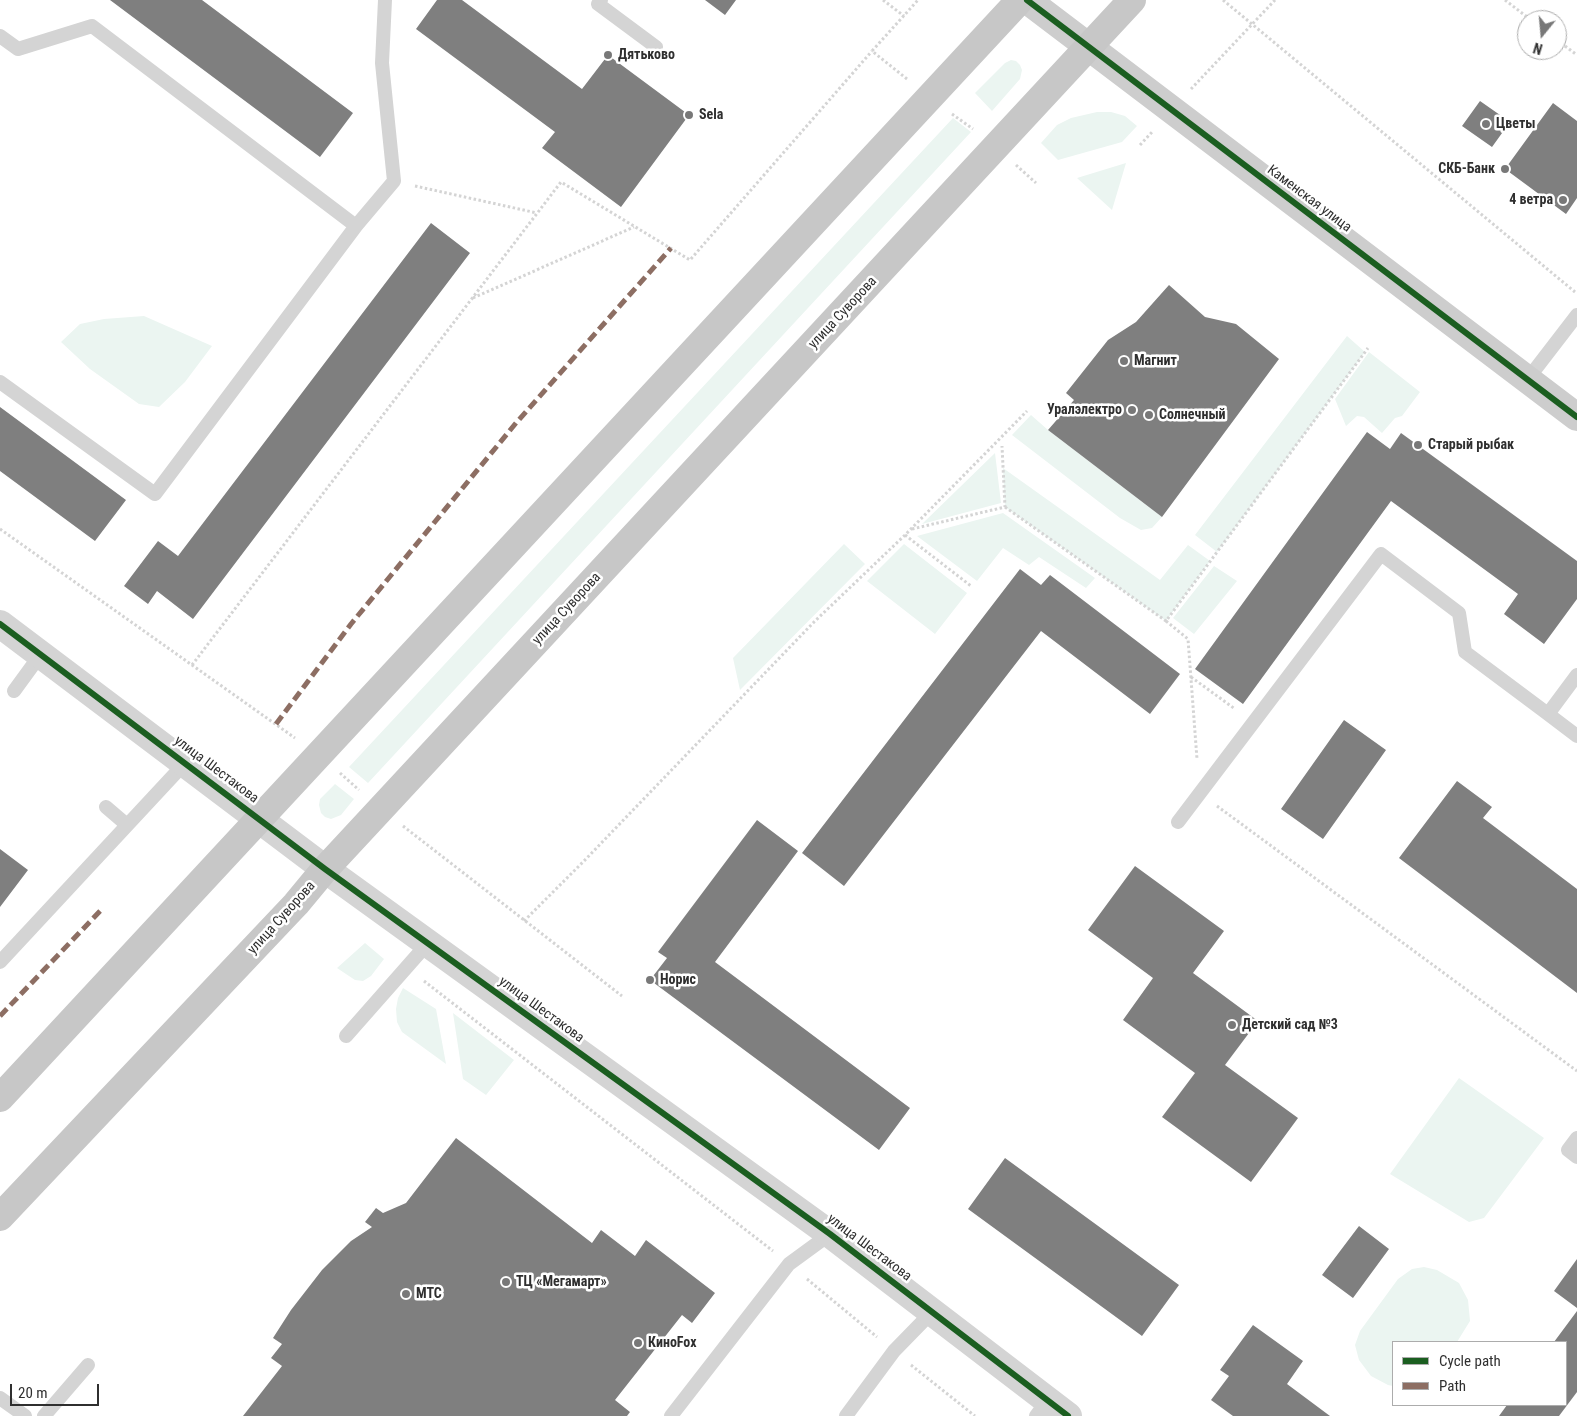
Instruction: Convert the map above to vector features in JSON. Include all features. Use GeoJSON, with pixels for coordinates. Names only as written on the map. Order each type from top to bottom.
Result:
{"type":"FeatureCollection","features":[{"type":"Feature","properties":{"kind":"main road"},"geometry":{"type":"LineString","coordinates":[[0,1098],[1020,0]]}},
{"type":"Feature","properties":{"kind":"main road","name":"улица Суворова"},"geometry":{"type":"LineString","coordinates":[[0,1217],[296,904],[325,869],[1132,0]]}},
{"type":"Feature","properties":{"kind":"street","name":"Каменская улица"},"geometry":{"type":"LineString","coordinates":[[1027,0],[1577,417]]}},
{"type":"Feature","properties":{"kind":"street","name":"улица Шестакова"},"geometry":{"type":"LineString","coordinates":[[0,624],[325,869],[830,1234],[932,1312],[1051,1411]]}},
{"type":"Feature","properties":{"kind":"lane"},"geometry":{"type":"LineString","coordinates":[[0,382],[155,494],[356,226],[394,181],[382,63],[385,0]]}},
{"type":"Feature","properties":{"kind":"lane"},"geometry":{"type":"LineString","coordinates":[[601,0],[598,4],[656,47]]}},
{"type":"Feature","properties":{"kind":"lane"},"geometry":{"type":"LineString","coordinates":[[0,36],[18,49],[92,26],[356,226]]}},
{"type":"Feature","properties":{"kind":"lane"},"geometry":{"type":"LineString","coordinates":[[1526,380],[1577,315]]}},
{"type":"Feature","properties":{"kind":"lane"},"geometry":{"type":"LineString","coordinates":[[1178,822],[1381,554],[1459,613],[1465,652],[1577,736]]}},
{"type":"Feature","properties":{"kind":"lane"},"geometry":{"type":"LineString","coordinates":[[14,691],[41,654]]}},
{"type":"Feature","properties":{"kind":"lane"},"geometry":{"type":"LineString","coordinates":[[1548,714],[1577,675]]}},
{"type":"Feature","properties":{"kind":"lane"},"geometry":{"type":"LineString","coordinates":[[2,957],[185,762]]}},
{"type":"Feature","properties":{"kind":"lane"},"geometry":{"type":"LineString","coordinates":[[106,807],[127,825]]}},
{"type":"Feature","properties":{"kind":"lane"},"geometry":{"type":"LineString","coordinates":[[346,1036],[428,943]]}},
{"type":"Feature","properties":{"kind":"lane"},"geometry":{"type":"LineString","coordinates":[[1577,1138],[1568,1150],[1577,1157]]}},
{"type":"Feature","properties":{"kind":"lane"},"geometry":{"type":"LineString","coordinates":[[671,1416],[789,1264],[830,1234]]}},
{"type":"Feature","properties":{"kind":"lane"},"geometry":{"type":"LineString","coordinates":[[846,1416],[894,1351],[932,1312]]}},
{"type":"Feature","properties":{"kind":"lane"},"geometry":{"type":"LineString","coordinates":[[44,1416],[88,1365]]}},
{"type":"Feature","properties":{"kind":"lane"},"geometry":{"type":"LineString","coordinates":[[0,1398],[25,1416]]}},
{"type":"Feature","properties":{"kind":"path"},"geometry":{"type":"LineString","coordinates":[[882,0],[904,16]]}},
{"type":"Feature","properties":{"kind":"path"},"geometry":{"type":"LineString","coordinates":[[1223,0],[1577,294]]}},
{"type":"Feature","properties":{"kind":"path"},"geometry":{"type":"LineString","coordinates":[[1140,145],[1275,0]]}},
{"type":"Feature","properties":{"kind":"path"},"geometry":{"type":"LineString","coordinates":[[1505,0],[1518,10]]}},
{"type":"Feature","properties":{"kind":"path"},"geometry":{"type":"LineString","coordinates":[[192,665],[561,182],[690,260],[872,51]]}},
{"type":"Feature","properties":{"kind":"path"},"geometry":{"type":"LineString","coordinates":[[394,181],[537,214]]}},
{"type":"Feature","properties":{"kind":"path"},"geometry":{"type":"LineString","coordinates":[[472,298],[634,226]]}},
{"type":"Feature","properties":{"kind":"path"},"geometry":{"type":"LineString","coordinates":[[1166,620],[1368,348]]}},
{"type":"Feature","properties":{"kind":"path"},"geometry":{"type":"LineString","coordinates":[[524,921],[814,622],[910,530],[1027,411]]}},
{"type":"Feature","properties":{"kind":"path"},"geometry":{"type":"LineString","coordinates":[[1002,446],[1005,507]]}},
{"type":"Feature","properties":{"kind":"path"},"geometry":{"type":"LineString","coordinates":[[910,530],[1005,507],[1166,620],[1188,639],[1200,793],[1577,1072]]}},
{"type":"Feature","properties":{"kind":"path"},"geometry":{"type":"LineString","coordinates":[[905,534],[972,586]]}},
{"type":"Feature","properties":{"kind":"path"},"geometry":{"type":"LineString","coordinates":[[1190,676],[1254,722]]}},
{"type":"Feature","properties":{"kind":"path"},"geometry":{"type":"LineString","coordinates":[[407,968],[789,1264],[975,1416]]}},
{"type":"Feature","properties":{"kind":"shaded area"},"geometry":{"type":"Polygon","coordinates":[[[1011,60],[1016,61],[1020,65],[1022,70],[1020,79],[992,111],[975,93],[1005,63],[1011,60]]]}},
{"type":"Feature","properties":{"kind":"shaded area"},"geometry":{"type":"Polygon","coordinates":[[[1097,112],[1111,112],[1125,116],[1137,126],[1122,142],[1058,160],[1041,143],[1057,125],[1071,118],[1097,112]]]}},
{"type":"Feature","properties":{"kind":"shaded area"},"geometry":{"type":"Polygon","coordinates":[[[953,118],[971,132],[368,783],[349,767],[953,118]]]}},
{"type":"Feature","properties":{"kind":"shaded area"},"geometry":{"type":"Polygon","coordinates":[[[1126,163],[1112,210],[1077,178],[1126,163]]]}},
{"type":"Feature","properties":{"kind":"shaded area"},"geometry":{"type":"Polygon","coordinates":[[[144,316],[212,346],[185,382],[159,407],[139,404],[90,369],[61,342],[80,324],[104,319],[144,316]]]}},
{"type":"Feature","properties":{"kind":"shaded area"},"geometry":{"type":"Polygon","coordinates":[[[1347,336],[1365,352],[1217,552],[1195,535],[1347,336]]]}},
{"type":"Feature","properties":{"kind":"shaded area"},"geometry":{"type":"Polygon","coordinates":[[[1369,352],[1420,392],[1402,416],[1395,418],[1382,433],[1364,417],[1357,416],[1346,426],[1335,399],[1369,352]]]}},
{"type":"Feature","properties":{"kind":"shaded area"},"geometry":{"type":"Polygon","coordinates":[[[1031,415],[1162,517],[1152,528],[1141,530],[1120,518],[1012,435],[1031,415]]]}},
{"type":"Feature","properties":{"kind":"shaded area"},"geometry":{"type":"Polygon","coordinates":[[[995,453],[1001,503],[922,524],[995,453]]]}},
{"type":"Feature","properties":{"kind":"shaded area"},"geometry":{"type":"Polygon","coordinates":[[[1003,468],[1160,580],[1188,545],[1210,561],[1166,621],[1005,507],[1003,468]]]}},
{"type":"Feature","properties":{"kind":"shaded area"},"geometry":{"type":"Polygon","coordinates":[[[1003,513],[1095,578],[1086,588],[1039,557],[1029,565],[1003,548],[977,581],[917,536],[1003,513]]]}},
{"type":"Feature","properties":{"kind":"shaded area"},"geometry":{"type":"Polygon","coordinates":[[[844,544],[865,564],[740,690],[733,658],[844,544]]]}},
{"type":"Feature","properties":{"kind":"shaded area"},"geometry":{"type":"Polygon","coordinates":[[[904,544],[967,593],[935,634],[867,581],[904,544]]]}},
{"type":"Feature","properties":{"kind":"shaded area"},"geometry":{"type":"Polygon","coordinates":[[[1214,566],[1237,581],[1194,634],[1173,618],[1214,566]]]}},
{"type":"Feature","properties":{"kind":"shaded area"},"geometry":{"type":"Polygon","coordinates":[[[335,784],[354,799],[341,815],[331,819],[321,813],[319,805],[320,799],[335,784]]]}},
{"type":"Feature","properties":{"kind":"shaded area"},"geometry":{"type":"Polygon","coordinates":[[[365,943],[384,959],[371,976],[363,981],[355,980],[337,968],[365,943]]]}},
{"type":"Feature","properties":{"kind":"shaded area"},"geometry":{"type":"Polygon","coordinates":[[[403,988],[436,1009],[446,1064],[402,1032],[397,1022],[396,1009],[398,998],[403,988]]]}},
{"type":"Feature","properties":{"kind":"shaded area"},"geometry":{"type":"Polygon","coordinates":[[[453,1013],[514,1060],[486,1095],[463,1079],[453,1013]]]}},
{"type":"Feature","properties":{"kind":"shaded area"},"geometry":{"type":"Polygon","coordinates":[[[1459,1078],[1544,1138],[1484,1218],[1469,1222],[1390,1174],[1459,1078]]]}},
{"type":"Feature","properties":{"kind":"shaded area"},"geometry":{"type":"Polygon","coordinates":[[[1424,1267],[1437,1270],[1459,1283],[1468,1300],[1470,1321],[1458,1341],[1392,1341],[1392,1386],[1371,1376],[1359,1360],[1355,1345],[1360,1331],[1398,1279],[1412,1269],[1424,1267]]]}},
{"type":"Feature","properties":{"kind":"building"},"geometry":{"type":"Polygon","coordinates":[[[110,0],[202,0],[353,113],[320,157],[110,0]]]}},
{"type":"Feature","properties":{"kind":"building"},"geometry":{"type":"Polygon","coordinates":[[[437,0],[462,0],[582,89],[608,55],[689,115],[621,207],[542,148],[555,132],[416,29],[437,0]]]}},
{"type":"Feature","properties":{"kind":"building"},"geometry":{"type":"Polygon","coordinates":[[[705,0],[736,0],[725,15],[705,0]]]}},
{"type":"Feature","properties":{"kind":"building","name":"Цветы"},"geometry":{"type":"Polygon","coordinates":[[[1480,101],[1510,122],[1492,147],[1462,126],[1480,101]]]}},
{"type":"Feature","properties":{"kind":"building"},"geometry":{"type":"Polygon","coordinates":[[[1553,103],[1577,121],[1577,198],[1566,214],[1505,169],[1553,103]]]}},
{"type":"Feature","properties":{"kind":"building"},"geometry":{"type":"Polygon","coordinates":[[[431,223],[470,253],[193,619],[157,591],[148,604],[124,586],[158,541],[178,556],[431,223]]]}},
{"type":"Feature","properties":{"kind":"building","name":"Солнечный"},"geometry":{"type":"Polygon","coordinates":[[[1169,285],[1205,317],[1236,324],[1279,359],[1162,517],[1048,430],[1074,400],[1066,393],[1108,340],[1136,322],[1169,285]]]}},
{"type":"Feature","properties":{"kind":"building"},"geometry":{"type":"Polygon","coordinates":[[[0,407],[126,500],[95,541],[0,471],[0,407]]]}},
{"type":"Feature","properties":{"kind":"building"},"geometry":{"type":"Polygon","coordinates":[[[1367,432],[1390,449],[1401,433],[1577,561],[1577,599],[1544,644],[1504,614],[1518,594],[1391,501],[1243,704],[1195,669],[1367,432]]]}},
{"type":"Feature","properties":{"kind":"building"},"geometry":{"type":"Polygon","coordinates":[[[1020,569],[1041,585],[1050,575],[1180,674],[1150,714],[1041,631],[844,886],[802,853],[1020,569]]]}},
{"type":"Feature","properties":{"kind":"building"},"geometry":{"type":"Polygon","coordinates":[[[1344,720],[1386,750],[1323,839],[1281,809],[1344,720]]]}},
{"type":"Feature","properties":{"kind":"building"},"geometry":{"type":"Polygon","coordinates":[[[1457,781],[1492,807],[1483,818],[1577,889],[1577,993],[1399,858],[1457,781]]]}},
{"type":"Feature","properties":{"kind":"building"},"geometry":{"type":"Polygon","coordinates":[[[757,820],[798,851],[715,962],[910,1108],[879,1150],[650,980],[667,958],[658,952],[757,820]]]}},
{"type":"Feature","properties":{"kind":"building"},"geometry":{"type":"Polygon","coordinates":[[[0,849],[28,870],[0,907],[0,849]]]}},
{"type":"Feature","properties":{"kind":"building"},"geometry":{"type":"Polygon","coordinates":[[[1135,866],[1224,931],[1193,973],[1258,1021],[1225,1065],[1298,1118],[1251,1182],[1162,1117],[1195,1073],[1123,1020],[1153,978],[1088,930],[1135,866]]]}},
{"type":"Feature","properties":{"kind":"building","name":"ТЦ «Мегамарт»"},"geometry":{"type":"Polygon","coordinates":[[[456,1138],[592,1243],[601,1230],[635,1256],[646,1240],[715,1293],[692,1323],[682,1315],[615,1400],[630,1412],[627,1416],[243,1416],[282,1366],[271,1358],[282,1344],[273,1338],[291,1310],[322,1270],[351,1241],[372,1227],[365,1222],[376,1208],[383,1213],[406,1203],[456,1138]]]}},
{"type":"Feature","properties":{"kind":"building"},"geometry":{"type":"Polygon","coordinates":[[[1005,1158],[1179,1285],[1142,1336],[968,1209],[1005,1158]]]}},
{"type":"Feature","properties":{"kind":"building"},"geometry":{"type":"Polygon","coordinates":[[[1359,1226],[1389,1249],[1353,1298],[1322,1275],[1359,1226]]]}},
{"type":"Feature","properties":{"kind":"building"},"geometry":{"type":"Polygon","coordinates":[[[1577,1259],[1577,1308],[1554,1291],[1577,1259]]]}},
{"type":"Feature","properties":{"kind":"building"},"geometry":{"type":"Polygon","coordinates":[[[1577,1311],[1577,1392],[1567,1405],[1567,1341],[1555,1341],[1577,1311]]]}},
{"type":"Feature","properties":{"kind":"building"},"geometry":{"type":"Polygon","coordinates":[[[1253,1325],[1303,1361],[1287,1384],[1330,1416],[1233,1416],[1211,1400],[1229,1376],[1220,1370],[1253,1325]]]}},
{"type":"Feature","properties":{"kind":"building"},"geometry":{"type":"Polygon","coordinates":[[[1506,1406],[1566,1406],[1559,1416],[1499,1416],[1506,1406]]]}},
{"type":"Feature","properties":{"kind":"marked path"},"geometry":{"type":"LineString","coordinates":[[276,724],[351,624],[516,423],[671,248]]}},
{"type":"Feature","properties":{"kind":"marked path"},"geometry":{"type":"LineString","coordinates":[[0,1016],[103,908]]}},
{"type":"Feature","properties":{"kind":"cycle path"},"geometry":{"type":"LineString","coordinates":[[1027,0],[1577,417]]}},
{"type":"Feature","properties":{"kind":"cycle path"},"geometry":{"type":"LineString","coordinates":[[0,624],[325,869],[830,1234],[1068,1416]]}},
{"type":"Feature","properties":{"kind":"place","name":"Дятьково"},"geometry":{"type":"Point","coordinates":[608,55]}},
{"type":"Feature","properties":{"kind":"place","name":"Sela"},"geometry":{"type":"Point","coordinates":[689,115]}},
{"type":"Feature","properties":{"kind":"place","name":"Цветы"},"geometry":{"type":"Point","coordinates":[1486,124]}},
{"type":"Feature","properties":{"kind":"place","name":"СКБ-Банк"},"geometry":{"type":"Point","coordinates":[1505,169]}},
{"type":"Feature","properties":{"kind":"place","name":"4 ветра"},"geometry":{"type":"Point","coordinates":[1563,200]}},
{"type":"Feature","properties":{"kind":"place","name":"Магнит"},"geometry":{"type":"Point","coordinates":[1124,361]}},
{"type":"Feature","properties":{"kind":"place","name":"Уралэлектро"},"geometry":{"type":"Point","coordinates":[1132,410]}},
{"type":"Feature","properties":{"kind":"place","name":"Солнечный"},"geometry":{"type":"Point","coordinates":[1149,415]}},
{"type":"Feature","properties":{"kind":"place","name":"Старый рыбак"},"geometry":{"type":"Point","coordinates":[1418,445]}},
{"type":"Feature","properties":{"kind":"place","name":"Норис"},"geometry":{"type":"Point","coordinates":[650,980]}},
{"type":"Feature","properties":{"kind":"place","name":"Детский сад №3"},"geometry":{"type":"Point","coordinates":[1232,1025]}},
{"type":"Feature","properties":{"kind":"place","name":"ТЦ «Мегамарт»"},"geometry":{"type":"Point","coordinates":[506,1282]}},
{"type":"Feature","properties":{"kind":"place","name":"МТС"},"geometry":{"type":"Point","coordinates":[406,1294]}},
{"type":"Feature","properties":{"kind":"place","name":"КиноFox"},"geometry":{"type":"Point","coordinates":[638,1343]}}]}
